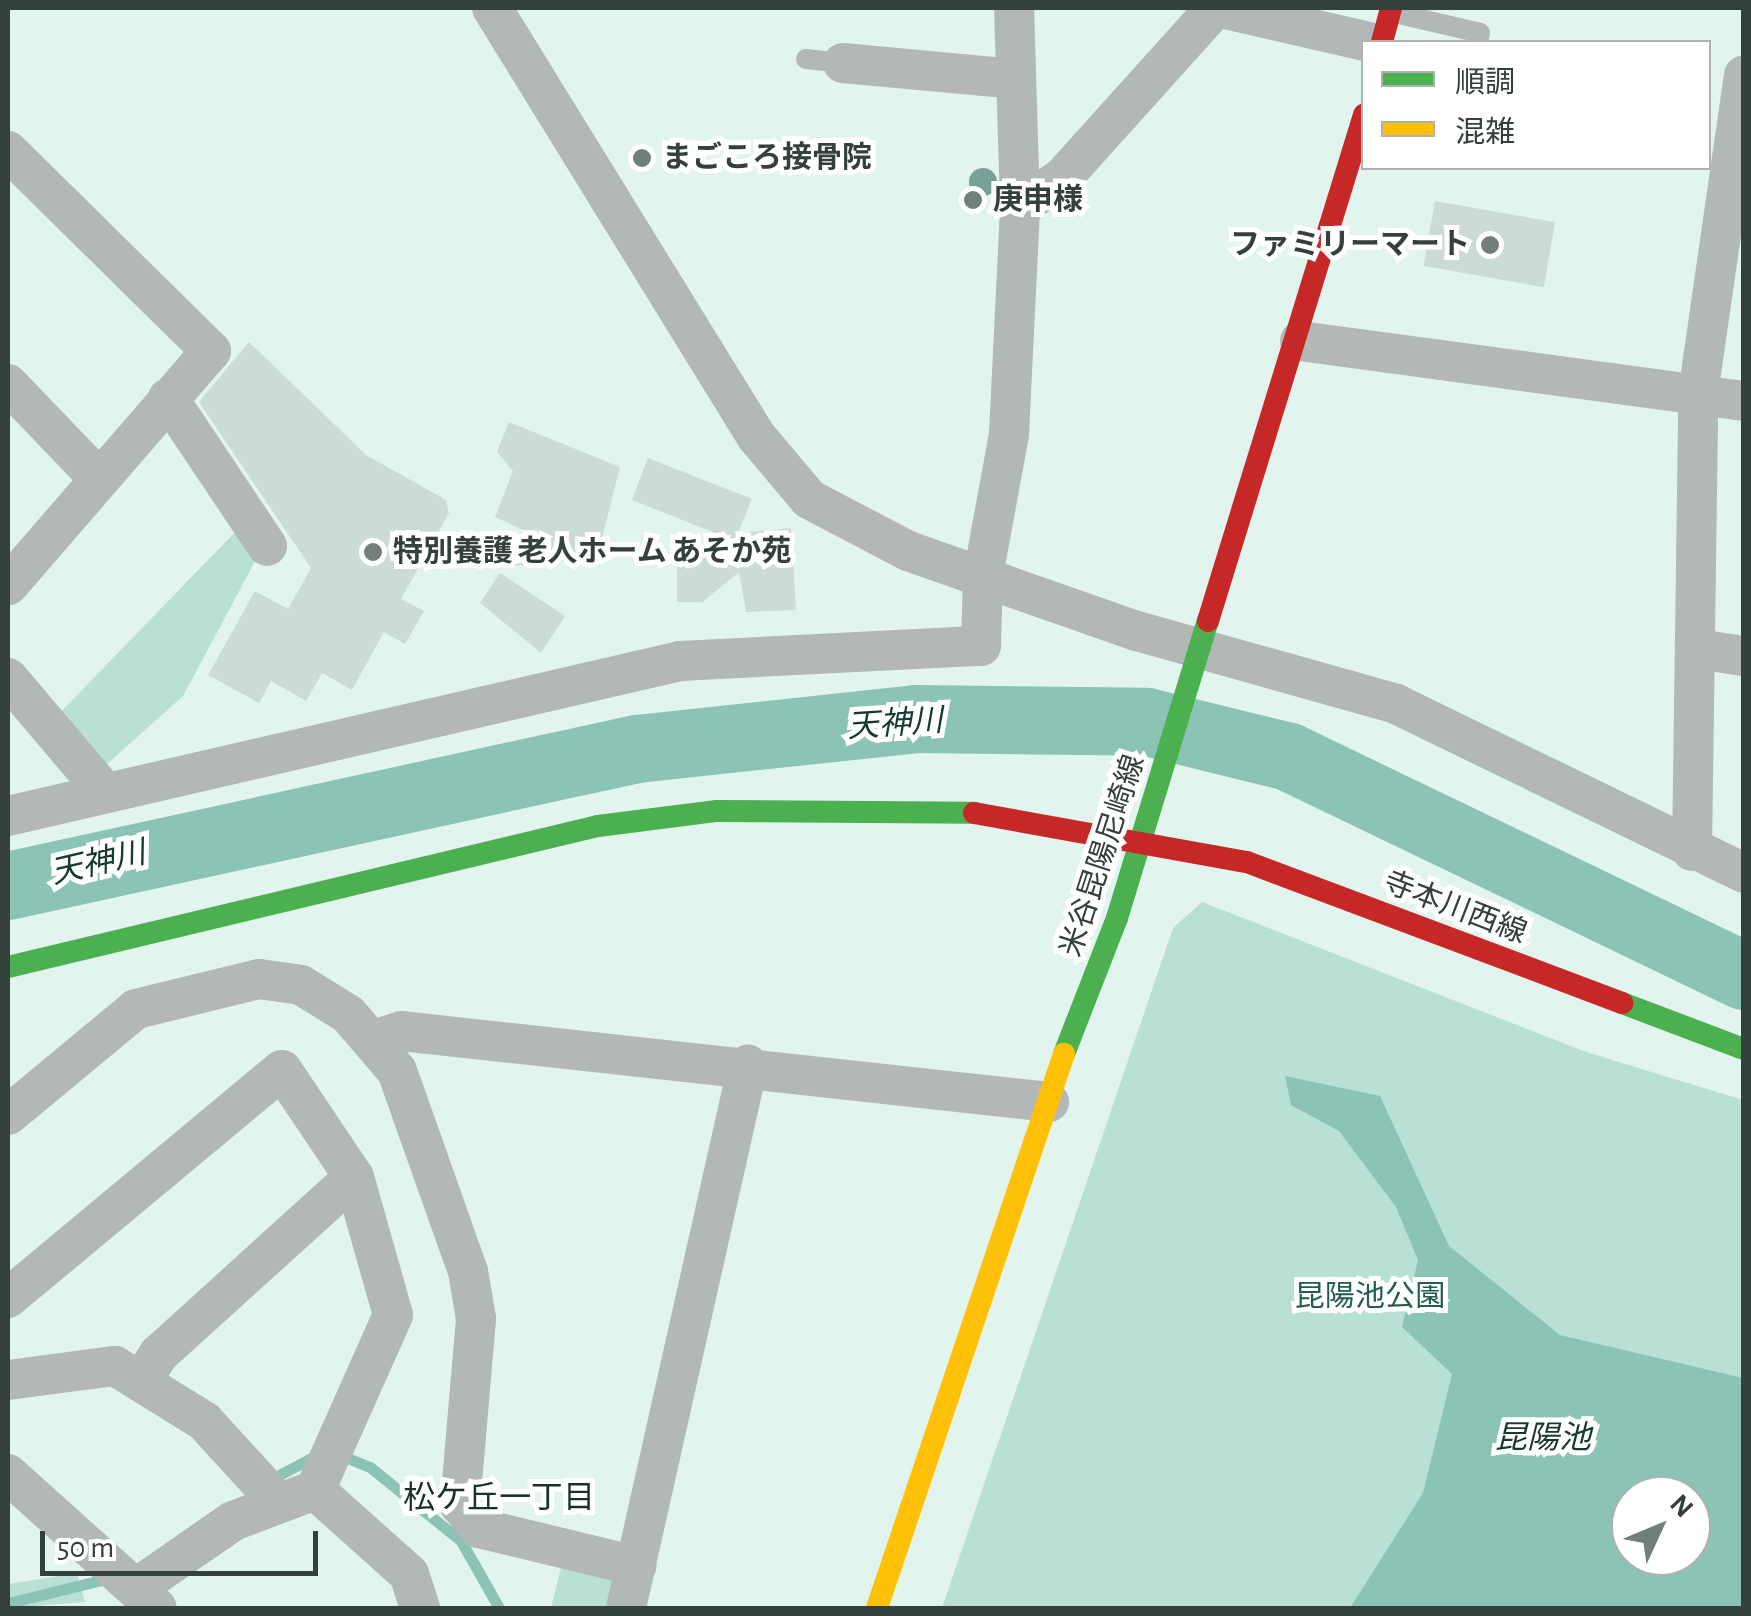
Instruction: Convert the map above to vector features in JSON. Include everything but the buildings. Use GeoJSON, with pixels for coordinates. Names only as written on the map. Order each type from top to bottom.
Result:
{"type":"FeatureCollection","features":[{"type":"Feature","properties":{"kind":"main road","name":"米谷昆陽尼崎線"},"geometry":{"type":"LineString","coordinates":[[877,1608],[1140,844],[1300,341],[1361,126]]}},
{"type":"Feature","properties":{"kind":"main road","name":"寺本川西線"},"geometry":{"type":"LineString","coordinates":[[8,967],[658,817],[938,810],[1247,862],[1744,1049]]}},
{"type":"Feature","properties":{"kind":"street"},"geometry":{"type":"LineString","coordinates":[[492,8],[780,470],[844,522],[1196,661],[1396,704],[1744,873]]}},
{"type":"Feature","properties":{"kind":"street"},"geometry":{"type":"LineString","coordinates":[[8,816],[104,790],[680,661],[982,646],[984,576],[1010,434],[1020,207],[1014,8]]}},
{"type":"Feature","properties":{"kind":"street"},"geometry":{"type":"LineString","coordinates":[[1020,207],[1062,177],[1218,8],[1383,21]]}},
{"type":"Feature","properties":{"kind":"street"},"geometry":{"type":"LineString","coordinates":[[825,61],[1014,78]]}},
{"type":"Feature","properties":{"kind":"street"},"geometry":{"type":"LineString","coordinates":[[1692,851],[1698,394],[1735,200],[1744,75]]}},
{"type":"Feature","properties":{"kind":"street"},"geometry":{"type":"LineString","coordinates":[[8,151],[212,352],[8,585]]}},
{"type":"Feature","properties":{"kind":"street"},"geometry":{"type":"LineString","coordinates":[[1300,341],[1744,402]]}},
{"type":"Feature","properties":{"kind":"street"},"geometry":{"type":"LineString","coordinates":[[8,384],[100,479]]}},
{"type":"Feature","properties":{"kind":"street"},"geometry":{"type":"LineString","coordinates":[[168,398],[267,546]]}},
{"type":"Feature","properties":{"kind":"street"},"geometry":{"type":"LineString","coordinates":[[1697,649],[1744,656]]}},
{"type":"Feature","properties":{"kind":"street"},"geometry":{"type":"LineString","coordinates":[[8,678],[104,790]]}},
{"type":"Feature","properties":{"kind":"street"},"geometry":{"type":"LineString","coordinates":[[8,1115],[136,1009],[259,979],[301,986],[377,1039],[422,1130],[468,1271],[476,1318],[460,1505],[479,1528],[636,1566]]}},
{"type":"Feature","properties":{"kind":"street"},"geometry":{"type":"LineString","coordinates":[[377,1039],[401,1031],[748,1066],[1049,1102]]}},
{"type":"Feature","properties":{"kind":"street"},"geometry":{"type":"LineString","coordinates":[[626,1608],[748,1066]]}},
{"type":"Feature","properties":{"kind":"street"},"geometry":{"type":"LineString","coordinates":[[8,1298],[282,1070],[354,1177],[393,1315],[297,1496],[232,1521],[148,1597],[8,1474]]}},
{"type":"Feature","properties":{"kind":"street"},"geometry":{"type":"LineString","coordinates":[[142,1380],[160,1354],[354,1177]]}},
{"type":"Feature","properties":{"kind":"street"},"geometry":{"type":"LineString","coordinates":[[8,1380],[88,1364],[142,1380],[224,1435],[297,1496],[409,1574],[420,1608]]}},
{"type":"Feature","properties":{"kind":"lane"},"geometry":{"type":"LineString","coordinates":[[1383,21],[1479,38]]}},
{"type":"Feature","properties":{"kind":"green space"},"geometry":{"type":"Polygon","coordinates":[[[241,526],[260,552],[183,696],[97,773],[53,720],[241,526]]]}},
{"type":"Feature","properties":{"kind":"green space","name":"昆陽池公園"},"geometry":{"type":"Polygon","coordinates":[[[1202,902],[1586,1052],[1743,1100],[1743,1608],[942,1608],[1173,928],[1202,902]]]}},
{"type":"Feature","properties":{"kind":"green space"},"geometry":{"type":"Polygon","coordinates":[[[564,1556],[613,1568],[611,1608],[551,1608],[564,1556]]]}},
{"type":"Feature","properties":{"kind":"green space"},"geometry":{"type":"Polygon","coordinates":[[[77,1573],[85,1602],[8,1608],[8,1584],[77,1573]]]}},
{"type":"Feature","properties":{"kind":"water","name":"昆陽池"},"geometry":{"type":"Polygon","coordinates":[[[1285,1076],[1380,1096],[1449,1246],[1560,1335],[1743,1378],[1743,1608],[1350,1608],[1423,1493],[1452,1374],[1402,1327],[1418,1260],[1396,1207],[1339,1131],[1291,1105],[1285,1076]]]}},
{"type":"Feature","properties":{"kind":"waterway","name":"天神川"},"geometry":{"type":"LineString","coordinates":[[8,886],[637,749],[916,719],[1147,722],[1289,757],[1744,976]]}},
{"type":"Feature","properties":{"kind":"waterway"},"geometry":{"type":"LineString","coordinates":[[281,1474],[317,1455]]}},
{"type":"Feature","properties":{"kind":"waterway"},"geometry":{"type":"LineString","coordinates":[[340,1455],[370,1467],[461,1541],[499,1608]]}},
{"type":"Feature","properties":{"kind":"waterway"},"geometry":{"type":"LineString","coordinates":[[8,1603],[106,1579]]}},
{"type":"Feature","properties":{"kind":"traffic: fast"},"geometry":{"type":"LineString","coordinates":[[1064,1054],[1117,918],[1208,621]]}},
{"type":"Feature","properties":{"kind":"traffic: fast"},"geometry":{"type":"LineString","coordinates":[[8,967],[598,826],[717,811],[974,813]]}},
{"type":"Feature","properties":{"kind":"traffic: fast"},"geometry":{"type":"LineString","coordinates":[[1622,1003],[1744,1049]]}},
{"type":"Feature","properties":{"kind":"traffic: slow"},"geometry":{"type":"LineString","coordinates":[[877,1608],[1064,1054]]}},
{"type":"Feature","properties":{"kind":"traffic: jam"},"geometry":{"type":"LineString","coordinates":[[1383,40],[1391,8]]}},
{"type":"Feature","properties":{"kind":"traffic: jam"},"geometry":{"type":"LineString","coordinates":[[1208,621],[1361,125]]}},
{"type":"Feature","properties":{"kind":"traffic: jam"},"geometry":{"type":"LineString","coordinates":[[974,813],[1247,862],[1622,1003]]}},
{"type":"Feature","properties":{"kind":"place","name":"まごころ接骨院"},"geometry":{"type":"Point","coordinates":[642,158]}},
{"type":"Feature","properties":{"kind":"place","name":"庚申様"},"geometry":{"type":"Point","coordinates":[973,200]}},
{"type":"Feature","properties":{"kind":"place","name":"ファミリーマート"},"geometry":{"type":"Point","coordinates":[1490,245]}},
{"type":"Feature","properties":{"kind":"place","name":"特別養護 老人ホーム あそか苑"},"geometry":{"type":"Point","coordinates":[373,552]}},
{"type":"Feature","properties":{"kind":"district","name":"松ケ丘一丁目"},"geometry":{"type":"Point","coordinates":[499,1498]}}]}
